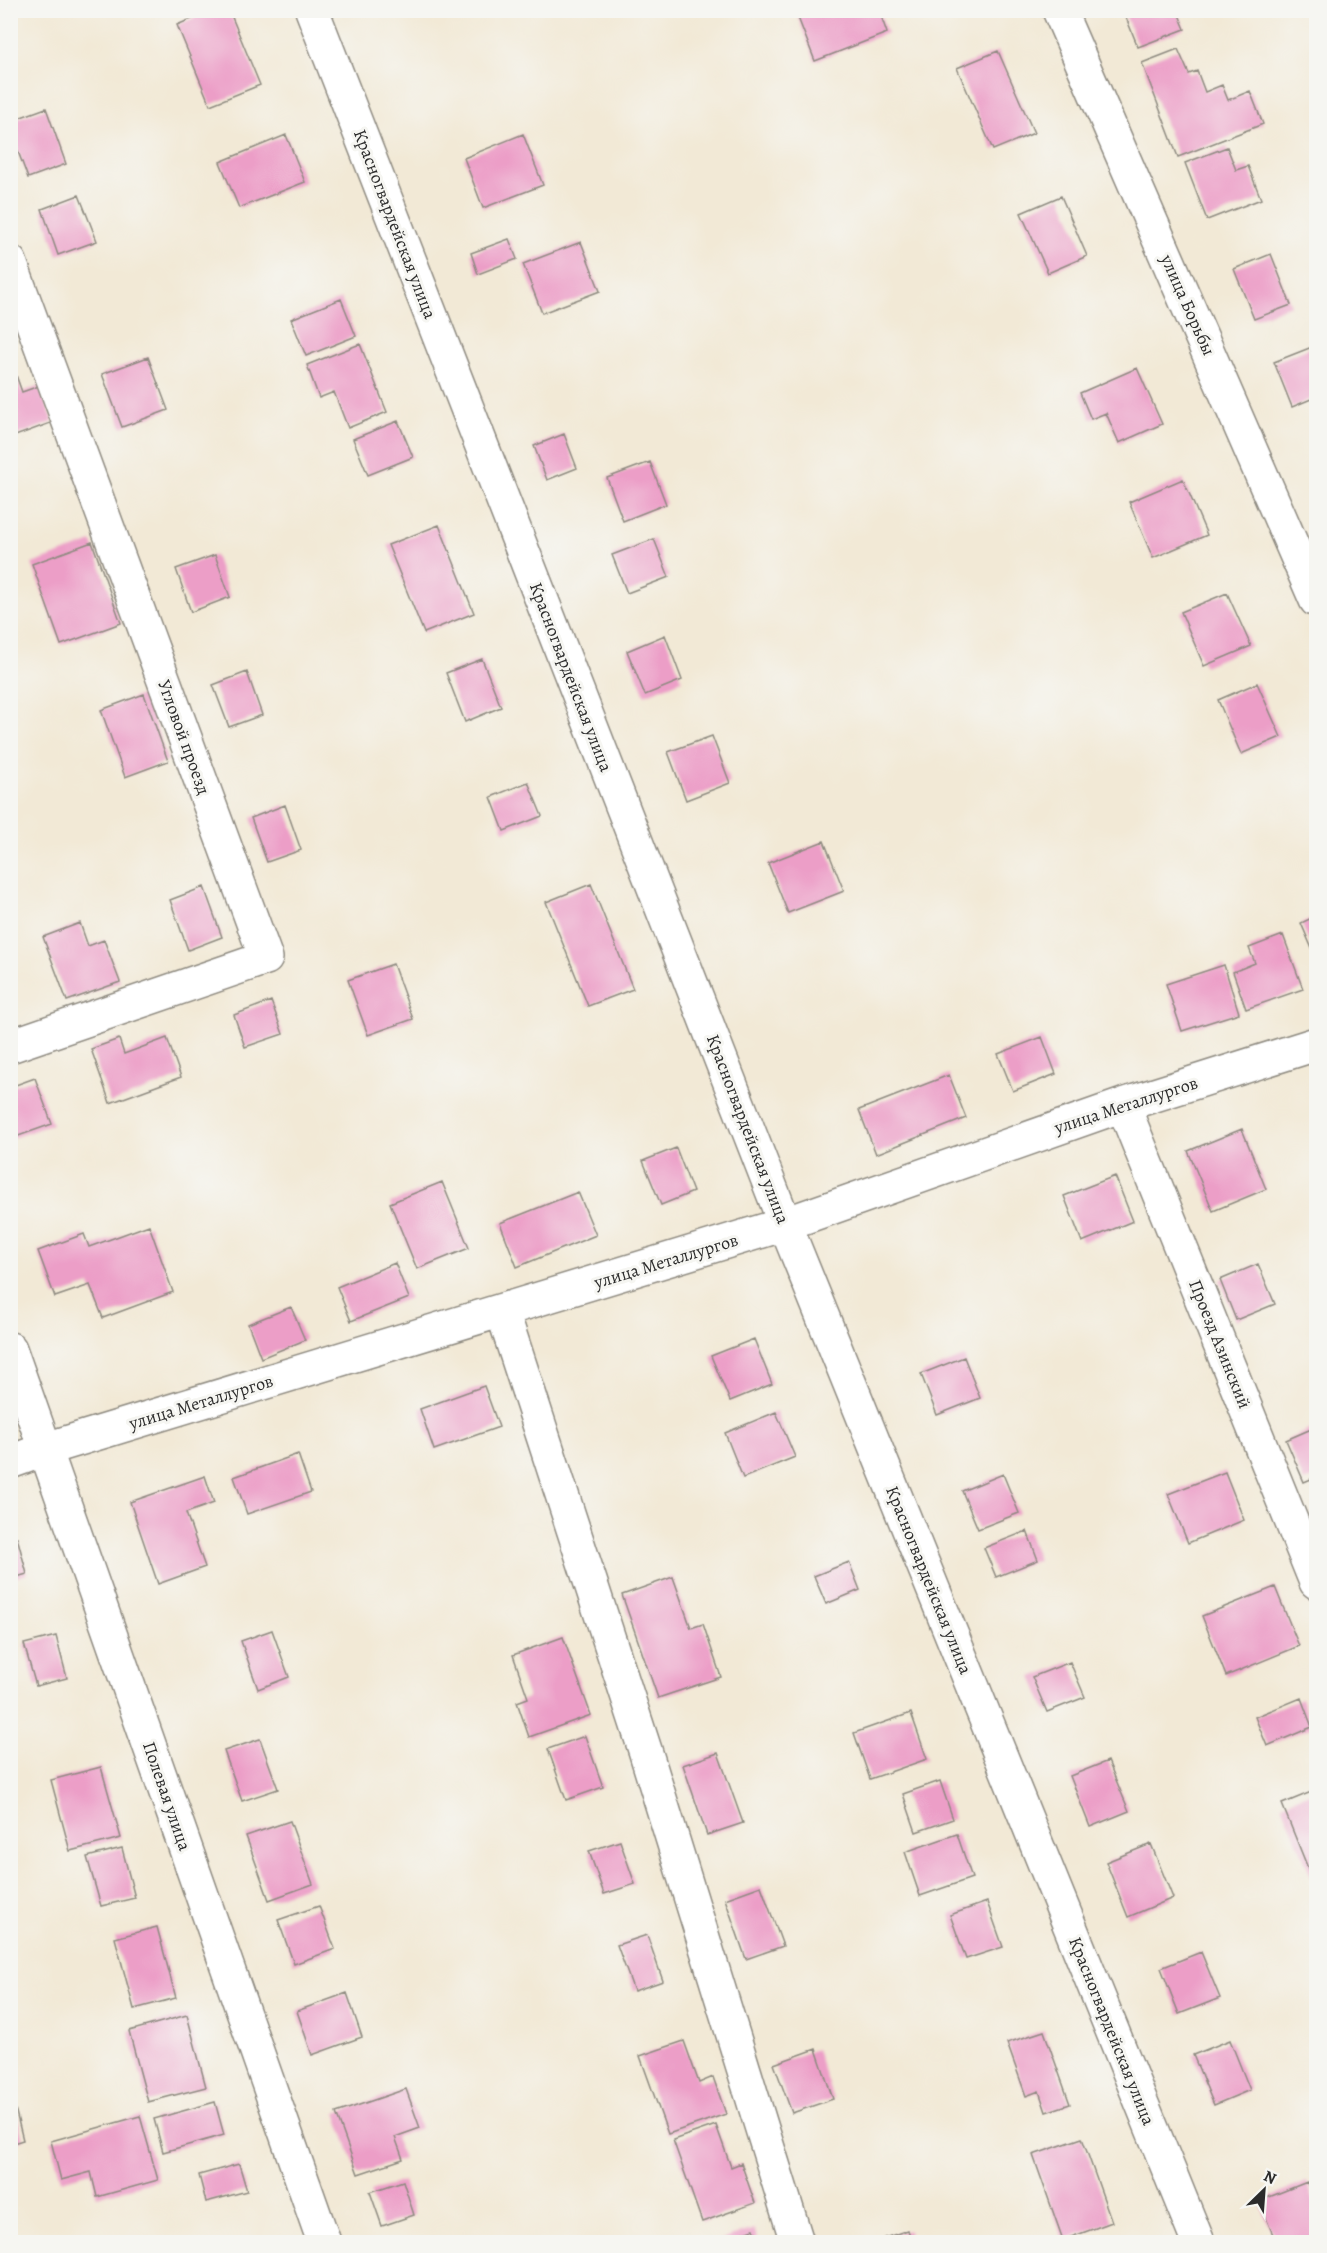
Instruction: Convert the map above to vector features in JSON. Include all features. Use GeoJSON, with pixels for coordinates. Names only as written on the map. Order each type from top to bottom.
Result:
{"type":"FeatureCollection","features":[{"type":"Feature","properties":{"kind":"street","name":"Красногвардейская улица"},"geometry":{"type":"LineString","coordinates":[[312,10],[785,1224],[1198,2242]]}},
{"type":"Feature","properties":{"kind":"street","name":"улица Борьбы"},"geometry":{"type":"LineString","coordinates":[[1059,10],[1317,600]]}},
{"type":"Feature","properties":{"kind":"street","name":"Угловой проезд"},"geometry":{"type":"LineString","coordinates":[[10,262],[266,958],[10,1046]]}},
{"type":"Feature","properties":{"kind":"street","name":"улица Металлургов"},"geometry":{"type":"LineString","coordinates":[[10,1462],[46,1449],[785,1224],[1123,1105],[1317,1044]]}},
{"type":"Feature","properties":{"kind":"street","name":"Проезд Азинский"},"geometry":{"type":"LineString","coordinates":[[1123,1105],[1317,1582]]}},
{"type":"Feature","properties":{"kind":"street"},"geometry":{"type":"LineString","coordinates":[[502,1310],[645,1750],[797,2242]]}},
{"type":"Feature","properties":{"kind":"street","name":"Полевая улица"},"geometry":{"type":"LineString","coordinates":[[10,1349],[324,2242]]}},
{"type":"Feature","properties":{"kind":"building"},"geometry":{"type":"Polygon","coordinates":[[[213,10],[229,10],[260,85],[210,105],[177,25],[213,10]]]}},
{"type":"Feature","properties":{"kind":"building"},"geometry":{"type":"Polygon","coordinates":[[[795,10],[879,10],[887,33],[815,61],[795,10]]]}},
{"type":"Feature","properties":{"kind":"building"},"geometry":{"type":"Polygon","coordinates":[[[1123,10],[1177,10],[1185,29],[1138,47],[1123,10]]]}},
{"type":"Feature","properties":{"kind":"building"},"geometry":{"type":"Polygon","coordinates":[[[1178,49],[1189,74],[1197,71],[1205,92],[1222,85],[1228,100],[1250,91],[1263,124],[1178,157],[1142,63],[1178,49]]]}},
{"type":"Feature","properties":{"kind":"building"},"geometry":{"type":"Polygon","coordinates":[[[998,51],[1034,133],[993,150],[957,68],[998,51]]]}},
{"type":"Feature","properties":{"kind":"building"},"geometry":{"type":"Polygon","coordinates":[[[46,108],[66,164],[28,178],[10,130],[10,121],[46,108]]]}},
{"type":"Feature","properties":{"kind":"building"},"geometry":{"type":"Polygon","coordinates":[[[523,134],[543,185],[483,208],[464,158],[523,134]]]}},
{"type":"Feature","properties":{"kind":"building"},"geometry":{"type":"Polygon","coordinates":[[[286,135],[305,182],[239,208],[220,162],[286,135]]]}},
{"type":"Feature","properties":{"kind":"building"},"geometry":{"type":"Polygon","coordinates":[[[1227,147],[1236,170],[1248,166],[1261,199],[1207,220],[1185,163],[1227,147]]]}},
{"type":"Feature","properties":{"kind":"building"},"geometry":{"type":"Polygon","coordinates":[[[79,195],[97,241],[58,255],[42,209],[79,195]]]}},
{"type":"Feature","properties":{"kind":"building"},"geometry":{"type":"Polygon","coordinates":[[[1061,196],[1087,256],[1048,273],[1021,213],[1061,196]]]}},
{"type":"Feature","properties":{"kind":"building"},"geometry":{"type":"Polygon","coordinates":[[[509,239],[517,259],[478,274],[471,253],[509,239]]]}},
{"type":"Feature","properties":{"kind":"building"},"geometry":{"type":"Polygon","coordinates":[[[581,242],[600,291],[542,313],[523,264],[581,242]]]}},
{"type":"Feature","properties":{"kind":"building"},"geometry":{"type":"Polygon","coordinates":[[[1271,254],[1291,305],[1254,319],[1234,269],[1271,254]]]}},
{"type":"Feature","properties":{"kind":"building"},"geometry":{"type":"Polygon","coordinates":[[[341,299],[356,336],[306,356],[291,319],[341,299]]]}},
{"type":"Feature","properties":{"kind":"building"},"geometry":{"type":"Polygon","coordinates":[[[360,344],[387,412],[348,428],[334,392],[319,398],[307,365],[360,344]]]}},
{"type":"Feature","properties":{"kind":"building"},"geometry":{"type":"Polygon","coordinates":[[[1312,347],[1316,358],[1316,397],[1292,407],[1274,362],[1312,347]]]}},
{"type":"Feature","properties":{"kind":"building"},"geometry":{"type":"Polygon","coordinates":[[[148,357],[168,410],[122,427],[102,374],[148,357]]]}},
{"type":"Feature","properties":{"kind":"building"},"geometry":{"type":"Polygon","coordinates":[[[11,361],[22,392],[39,386],[53,422],[10,438],[11,361]]]}},
{"type":"Feature","properties":{"kind":"building"},"geometry":{"type":"Polygon","coordinates":[[[1137,368],[1162,424],[1119,443],[1106,413],[1091,419],[1080,393],[1137,368]]]}},
{"type":"Feature","properties":{"kind":"building"},"geometry":{"type":"Polygon","coordinates":[[[398,421],[413,457],[368,475],[353,439],[398,421]]]}},
{"type":"Feature","properties":{"kind":"building"},"geometry":{"type":"Polygon","coordinates":[[[564,434],[577,468],[547,480],[534,446],[564,434]]]}},
{"type":"Feature","properties":{"kind":"building"},"geometry":{"type":"Polygon","coordinates":[[[650,462],[666,504],[623,521],[607,478],[650,462]]]}},
{"type":"Feature","properties":{"kind":"building"},"geometry":{"type":"Polygon","coordinates":[[[1183,479],[1207,535],[1153,558],[1129,502],[1183,479]]]}},
{"type":"Feature","properties":{"kind":"building"},"geometry":{"type":"Polygon","coordinates":[[[439,525],[474,613],[424,633],[388,545],[439,525]]]}},
{"type":"Feature","properties":{"kind":"building"},"geometry":{"type":"Polygon","coordinates":[[[654,539],[669,577],[627,593],[612,555],[654,539]]]}},
{"type":"Feature","properties":{"kind":"building"},"geometry":{"type":"Polygon","coordinates":[[[92,542],[121,623],[61,645],[32,564],[92,542]]]}},
{"type":"Feature","properties":{"kind":"building"},"geometry":{"type":"Polygon","coordinates":[[[215,555],[230,597],[191,612],[176,569],[215,555]]]}},
{"type":"Feature","properties":{"kind":"building"},"geometry":{"type":"Polygon","coordinates":[[[1227,593],[1251,646],[1204,666],[1181,612],[1227,593]]]}},
{"type":"Feature","properties":{"kind":"building"},"geometry":{"type":"Polygon","coordinates":[[[665,635],[682,680],[645,695],[627,651],[665,635]]]}},
{"type":"Feature","properties":{"kind":"building"},"geometry":{"type":"Polygon","coordinates":[[[482,659],[501,707],[465,722],[446,673],[482,659]]]}},
{"type":"Feature","properties":{"kind":"building"},"geometry":{"type":"Polygon","coordinates":[[[247,672],[262,715],[229,727],[213,685],[247,672]]]}},
{"type":"Feature","properties":{"kind":"building"},"geometry":{"type":"Polygon","coordinates":[[[1257,683],[1281,737],[1241,754],[1218,700],[1257,683]]]}},
{"type":"Feature","properties":{"kind":"building"},"geometry":{"type":"Polygon","coordinates":[[[144,694],[168,761],[125,777],[101,710],[144,694]]]}},
{"type":"Feature","properties":{"kind":"building"},"geometry":{"type":"Polygon","coordinates":[[[712,736],[730,783],[686,800],[668,752],[712,736]]]}},
{"type":"Feature","properties":{"kind":"building"},"geometry":{"type":"Polygon","coordinates":[[[528,782],[542,816],[504,831],[491,797],[528,782]]]}},
{"type":"Feature","properties":{"kind":"building"},"geometry":{"type":"Polygon","coordinates":[[[285,805],[301,850],[267,862],[251,818],[285,805]]]}},
{"type":"Feature","properties":{"kind":"building"},"geometry":{"type":"Polygon","coordinates":[[[824,841],[844,891],[788,913],[768,863],[824,841]]]}},
{"type":"Feature","properties":{"kind":"building"},"geometry":{"type":"Polygon","coordinates":[[[591,884],[633,989],[588,1006],[546,902],[591,884]]]}},
{"type":"Feature","properties":{"kind":"building"},"geometry":{"type":"Polygon","coordinates":[[[204,887],[222,937],[188,950],[170,900],[204,887]]]}},
{"type":"Feature","properties":{"kind":"building"},"geometry":{"type":"Polygon","coordinates":[[[1316,916],[1316,958],[1301,923],[1316,916]]]}},
{"type":"Feature","properties":{"kind":"building"},"geometry":{"type":"Polygon","coordinates":[[[80,923],[88,946],[104,940],[120,982],[67,1001],[43,937],[80,923]]]}},
{"type":"Feature","properties":{"kind":"building"},"geometry":{"type":"Polygon","coordinates":[[[1283,935],[1303,989],[1246,1009],[1233,972],[1255,963],[1249,948],[1283,935]]]}},
{"type":"Feature","properties":{"kind":"building"},"geometry":{"type":"Polygon","coordinates":[[[393,964],[413,1019],[368,1035],[348,980],[393,964]]]}},
{"type":"Feature","properties":{"kind":"building"},"geometry":{"type":"Polygon","coordinates":[[[1224,965],[1239,1013],[1182,1031],[1166,984],[1224,965]]]}},
{"type":"Feature","properties":{"kind":"building"},"geometry":{"type":"Polygon","coordinates":[[[271,1001],[283,1034],[245,1047],[234,1015],[271,1001]]]}},
{"type":"Feature","properties":{"kind":"building"},"geometry":{"type":"Polygon","coordinates":[[[1042,1037],[1056,1074],[1013,1091],[998,1054],[1042,1037]]]}},
{"type":"Feature","properties":{"kind":"building"},"geometry":{"type":"Polygon","coordinates":[[[167,1038],[181,1077],[110,1103],[91,1049],[119,1039],[124,1054],[167,1038]]]}},
{"type":"Feature","properties":{"kind":"building"},"geometry":{"type":"Polygon","coordinates":[[[949,1075],[966,1118],[876,1154],[859,1110],[949,1075]]]}},
{"type":"Feature","properties":{"kind":"building"},"geometry":{"type":"Polygon","coordinates":[[[35,1078],[52,1124],[10,1139],[10,1087],[35,1078]]]}},
{"type":"Feature","properties":{"kind":"building"},"geometry":{"type":"Polygon","coordinates":[[[1242,1129],[1266,1189],[1213,1211],[1188,1151],[1242,1129]]]}},
{"type":"Feature","properties":{"kind":"building"},"geometry":{"type":"Polygon","coordinates":[[[676,1148],[693,1192],[661,1205],[643,1161],[676,1148]]]}},
{"type":"Feature","properties":{"kind":"building"},"geometry":{"type":"Polygon","coordinates":[[[1115,1176],[1133,1221],[1082,1242],[1064,1196],[1115,1176]]]}},
{"type":"Feature","properties":{"kind":"building"},"geometry":{"type":"Polygon","coordinates":[[[442,1182],[469,1248],[417,1269],[390,1203],[442,1182]]]}},
{"type":"Feature","properties":{"kind":"building"},"geometry":{"type":"Polygon","coordinates":[[[578,1192],[596,1235],[517,1267],[500,1223],[578,1192]]]}},
{"type":"Feature","properties":{"kind":"building"},"geometry":{"type":"Polygon","coordinates":[[[149,1225],[173,1292],[103,1318],[90,1285],[55,1297],[38,1251],[84,1234],[89,1247],[149,1225]]]}},
{"type":"Feature","properties":{"kind":"building"},"geometry":{"type":"Polygon","coordinates":[[[395,1263],[409,1298],[351,1321],[337,1287],[395,1263]]]}},
{"type":"Feature","properties":{"kind":"building"},"geometry":{"type":"Polygon","coordinates":[[[1258,1264],[1275,1304],[1236,1320],[1220,1280],[1258,1264]]]}},
{"type":"Feature","properties":{"kind":"building"},"geometry":{"type":"Polygon","coordinates":[[[291,1307],[305,1340],[261,1358],[248,1324],[291,1307]]]}},
{"type":"Feature","properties":{"kind":"building"},"geometry":{"type":"Polygon","coordinates":[[[754,1339],[772,1384],[730,1401],[711,1356],[754,1339]]]}},
{"type":"Feature","properties":{"kind":"building"},"geometry":{"type":"Polygon","coordinates":[[[964,1357],[980,1398],[937,1415],[921,1374],[964,1357]]]}},
{"type":"Feature","properties":{"kind":"building"},"geometry":{"type":"Polygon","coordinates":[[[484,1386],[499,1427],[434,1450],[420,1409],[484,1386]]]}},
{"type":"Feature","properties":{"kind":"building"},"geometry":{"type":"Polygon","coordinates":[[[776,1412],[795,1457],[743,1478],[725,1433],[776,1412]]]}},
{"type":"Feature","properties":{"kind":"building"},"geometry":{"type":"Polygon","coordinates":[[[1316,1427],[1316,1477],[1304,1482],[1286,1440],[1316,1427]]]}},
{"type":"Feature","properties":{"kind":"building"},"geometry":{"type":"Polygon","coordinates":[[[298,1454],[311,1492],[247,1514],[234,1477],[298,1454]]]}},
{"type":"Feature","properties":{"kind":"building"},"geometry":{"type":"Polygon","coordinates":[[[1225,1472],[1244,1520],[1188,1543],[1168,1494],[1225,1472]]]}},
{"type":"Feature","properties":{"kind":"building"},"geometry":{"type":"Polygon","coordinates":[[[1003,1474],[1019,1513],[978,1529],[962,1491],[1003,1474]]]}},
{"type":"Feature","properties":{"kind":"building"},"geometry":{"type":"Polygon","coordinates":[[[205,1476],[214,1503],[186,1513],[205,1567],[158,1584],[130,1502],[205,1476]]]}},
{"type":"Feature","properties":{"kind":"building"},"geometry":{"type":"Polygon","coordinates":[[[1027,1531],[1038,1560],[996,1577],[984,1548],[1027,1531]]]}},
{"type":"Feature","properties":{"kind":"building"},"geometry":{"type":"Polygon","coordinates":[[[17,1537],[27,1574],[10,1579],[10,1539],[17,1537]]]}},
{"type":"Feature","properties":{"kind":"building"},"geometry":{"type":"Polygon","coordinates":[[[849,1562],[860,1590],[826,1604],[814,1576],[849,1562]]]}},
{"type":"Feature","properties":{"kind":"building"},"geometry":{"type":"Polygon","coordinates":[[[673,1577],[691,1628],[703,1624],[721,1677],[658,1698],[622,1595],[673,1577]]]}},
{"type":"Feature","properties":{"kind":"building"},"geometry":{"type":"Polygon","coordinates":[[[1275,1587],[1299,1646],[1226,1676],[1202,1616],[1275,1587]]]}},
{"type":"Feature","properties":{"kind":"building"},"geometry":{"type":"Polygon","coordinates":[[[272,1630],[289,1677],[258,1689],[241,1641],[272,1630]]]}},
{"type":"Feature","properties":{"kind":"building"},"geometry":{"type":"Polygon","coordinates":[[[56,1636],[67,1678],[36,1686],[24,1644],[56,1636]]]}},
{"type":"Feature","properties":{"kind":"building"},"geometry":{"type":"Polygon","coordinates":[[[563,1637],[591,1715],[529,1737],[517,1702],[528,1698],[513,1655],[563,1637]]]}},
{"type":"Feature","properties":{"kind":"building"},"geometry":{"type":"Polygon","coordinates":[[[1070,1662],[1085,1697],[1047,1712],[1032,1677],[1070,1662]]]}},
{"type":"Feature","properties":{"kind":"building"},"geometry":{"type":"Polygon","coordinates":[[[1301,1698],[1312,1727],[1267,1746],[1255,1717],[1301,1698]]]}},
{"type":"Feature","properties":{"kind":"building"},"geometry":{"type":"Polygon","coordinates":[[[911,1713],[927,1759],[870,1779],[854,1733],[911,1713]]]}},
{"type":"Feature","properties":{"kind":"building"},"geometry":{"type":"Polygon","coordinates":[[[585,1736],[603,1787],[566,1800],[548,1749],[585,1736]]]}},
{"type":"Feature","properties":{"kind":"building"},"geometry":{"type":"Polygon","coordinates":[[[260,1739],[278,1789],[242,1801],[224,1751],[260,1739]]]}},
{"type":"Feature","properties":{"kind":"building"},"geometry":{"type":"Polygon","coordinates":[[[718,1753],[743,1823],[707,1835],[683,1765],[718,1753]]]}},
{"type":"Feature","properties":{"kind":"building"},"geometry":{"type":"Polygon","coordinates":[[[1108,1761],[1129,1811],[1090,1827],[1070,1776],[1108,1761]]]}},
{"type":"Feature","properties":{"kind":"building"},"geometry":{"type":"Polygon","coordinates":[[[101,1767],[121,1838],[70,1851],[51,1780],[101,1767]]]}},
{"type":"Feature","properties":{"kind":"building"},"geometry":{"type":"Polygon","coordinates":[[[940,1781],[953,1819],[916,1832],[903,1794],[940,1781]]]}},
{"type":"Feature","properties":{"kind":"building"},"geometry":{"type":"Polygon","coordinates":[[[1316,1790],[1316,1888],[1282,1804],[1316,1790]]]}},
{"type":"Feature","properties":{"kind":"building"},"geometry":{"type":"Polygon","coordinates":[[[290,1821],[313,1884],[269,1900],[246,1836],[290,1821]]]}},
{"type":"Feature","properties":{"kind":"building"},"geometry":{"type":"Polygon","coordinates":[[[957,1834],[972,1878],[920,1896],[905,1852],[957,1834]]]}},
{"type":"Feature","properties":{"kind":"building"},"geometry":{"type":"Polygon","coordinates":[[[620,1841],[635,1884],[604,1894],[589,1851],[620,1841]]]}},
{"type":"Feature","properties":{"kind":"building"},"geometry":{"type":"Polygon","coordinates":[[[1151,1844],[1173,1898],[1128,1917],[1106,1862],[1151,1844]]]}},
{"type":"Feature","properties":{"kind":"building"},"geometry":{"type":"Polygon","coordinates":[[[122,1848],[135,1898],[101,1906],[87,1857],[122,1848]]]}},
{"type":"Feature","properties":{"kind":"building"},"geometry":{"type":"Polygon","coordinates":[[[761,1886],[783,1946],[746,1959],[725,1899],[761,1886]]]}},
{"type":"Feature","properties":{"kind":"building"},"geometry":{"type":"Polygon","coordinates":[[[987,1902],[1003,1947],[966,1959],[950,1915],[987,1902]]]}},
{"type":"Feature","properties":{"kind":"building"},"geometry":{"type":"Polygon","coordinates":[[[319,1906],[335,1949],[294,1964],[278,1920],[319,1906]]]}},
{"type":"Feature","properties":{"kind":"building"},"geometry":{"type":"Polygon","coordinates":[[[157,1927],[176,1998],[134,2009],[115,1938],[157,1927]]]}},
{"type":"Feature","properties":{"kind":"building"},"geometry":{"type":"Polygon","coordinates":[[[647,1935],[663,1981],[634,1991],[617,1945],[647,1935]]]}},
{"type":"Feature","properties":{"kind":"building"},"geometry":{"type":"Polygon","coordinates":[[[1201,1952],[1220,1998],[1179,2014],[1161,1968],[1201,1952]]]}},
{"type":"Feature","properties":{"kind":"building"},"geometry":{"type":"Polygon","coordinates":[[[347,1993],[362,2037],[312,2055],[297,2011],[347,1993]]]}},
{"type":"Feature","properties":{"kind":"building"},"geometry":{"type":"Polygon","coordinates":[[[187,2015],[206,2087],[148,2102],[129,2031],[187,2015]]]}},
{"type":"Feature","properties":{"kind":"building"},"geometry":{"type":"Polygon","coordinates":[[[1044,2031],[1070,2104],[1046,2112],[1039,2091],[1026,2096],[1007,2043],[1044,2031]]]}},
{"type":"Feature","properties":{"kind":"building"},"geometry":{"type":"Polygon","coordinates":[[[1230,2040],[1250,2090],[1214,2105],[1193,2055],[1230,2040]]]}},
{"type":"Feature","properties":{"kind":"building"},"geometry":{"type":"Polygon","coordinates":[[[684,2041],[699,2083],[713,2077],[726,2114],[668,2134],[640,2056],[684,2041]]]}},
{"type":"Feature","properties":{"kind":"building"},"geometry":{"type":"Polygon","coordinates":[[[816,2049],[833,2099],[792,2113],[774,2064],[816,2049]]]}},
{"type":"Feature","properties":{"kind":"building"},"geometry":{"type":"Polygon","coordinates":[[[406,2089],[420,2128],[395,2137],[403,2159],[358,2174],[336,2113],[406,2089]]]}},
{"type":"Feature","properties":{"kind":"building"},"geometry":{"type":"Polygon","coordinates":[[[215,2102],[224,2135],[163,2152],[154,2119],[215,2102]]]}},
{"type":"Feature","properties":{"kind":"building"},"geometry":{"type":"Polygon","coordinates":[[[15,2108],[23,2140],[10,2144],[10,2110],[15,2108]]]}},
{"type":"Feature","properties":{"kind":"building"},"geometry":{"type":"Polygon","coordinates":[[[140,2116],[158,2180],[97,2197],[91,2172],[61,2180],[51,2141],[140,2116]]]}},
{"type":"Feature","properties":{"kind":"building"},"geometry":{"type":"Polygon","coordinates":[[[716,2125],[731,2167],[741,2163],[755,2203],[702,2222],[673,2140],[716,2125]]]}},
{"type":"Feature","properties":{"kind":"building"},"geometry":{"type":"Polygon","coordinates":[[[1082,2138],[1112,2222],[1063,2240],[1033,2155],[1082,2138]]]}},
{"type":"Feature","properties":{"kind":"building"},"geometry":{"type":"Polygon","coordinates":[[[239,2164],[247,2191],[206,2202],[199,2175],[239,2164]]]}},
{"type":"Feature","properties":{"kind":"building"},"geometry":{"type":"Polygon","coordinates":[[[403,2181],[414,2215],[382,2226],[370,2192],[403,2181]]]}},
{"type":"Feature","properties":{"kind":"building"},"geometry":{"type":"Polygon","coordinates":[[[1307,2182],[1316,2206],[1316,2242],[1276,2242],[1259,2201],[1307,2182]]]}},
{"type":"Feature","properties":{"kind":"building"},"geometry":{"type":"Polygon","coordinates":[[[754,2229],[759,2242],[715,2242],[754,2229]]]}},
{"type":"Feature","properties":{"kind":"building"},"geometry":{"type":"Polygon","coordinates":[[[908,2230],[912,2242],[873,2242],[908,2230]]]}}]}
